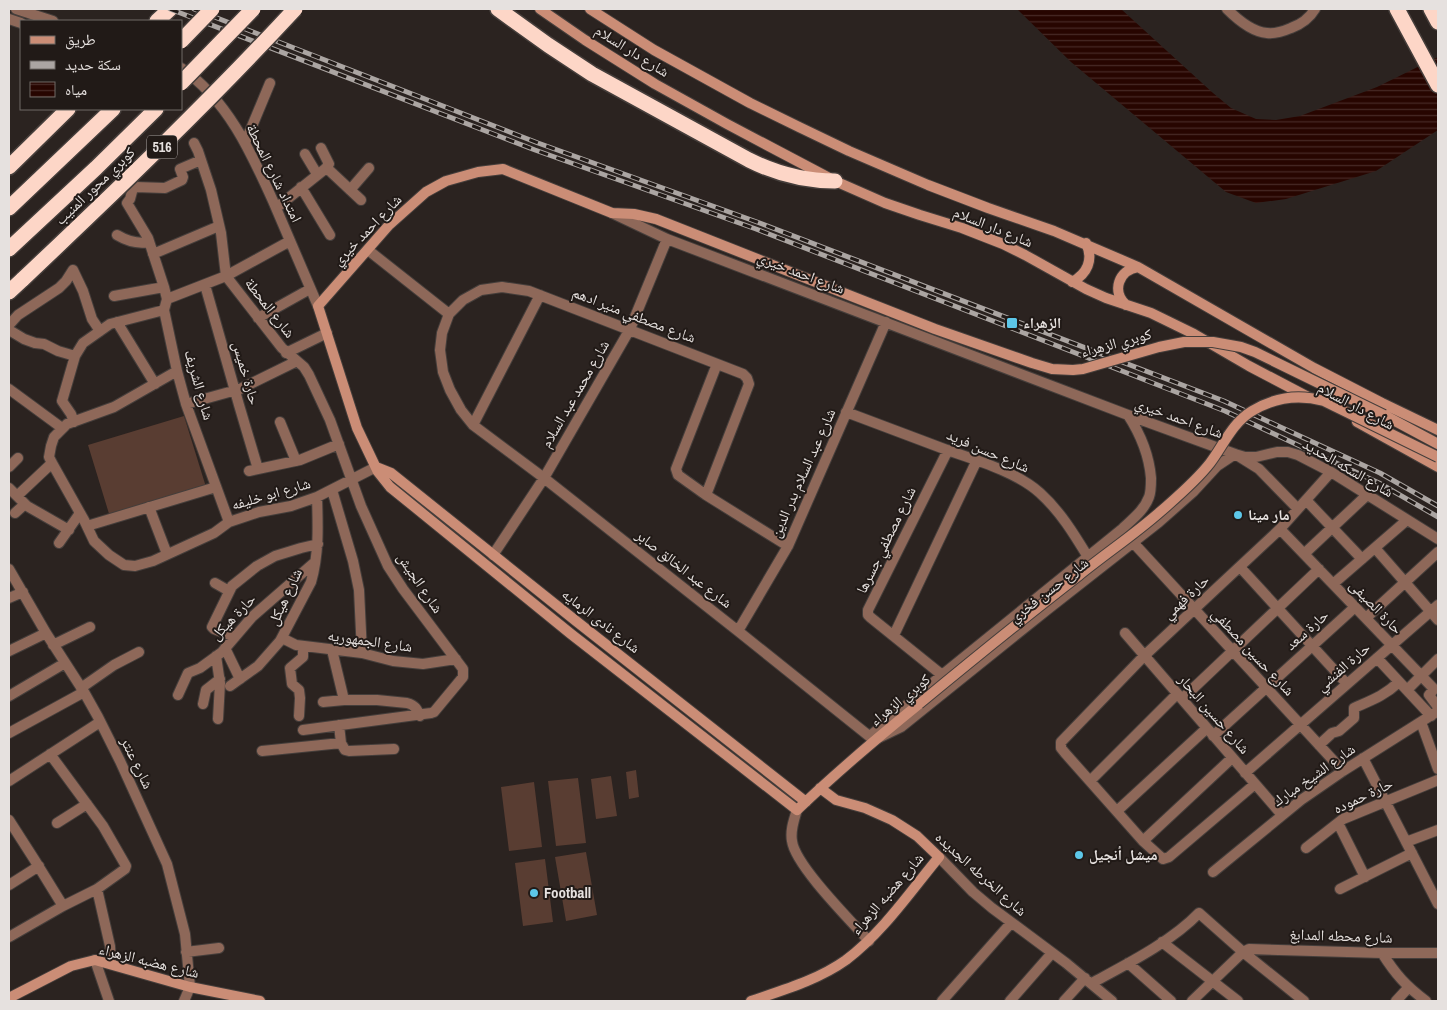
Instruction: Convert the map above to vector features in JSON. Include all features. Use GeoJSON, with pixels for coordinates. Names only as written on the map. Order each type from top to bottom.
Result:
{"type":"FeatureCollection","features":[{"type":"Feature","properties":{"kind":"highway"},"geometry":{"type":"LineString","coordinates":[[158,20],[170,9]]}},
{"type":"Feature","properties":{"kind":"highway"},"geometry":{"type":"LineString","coordinates":[[182,40],[212,9]]}},
{"type":"Feature","properties":{"kind":"highway"},"geometry":{"type":"LineString","coordinates":[[182,82],[253,9]]}},
{"type":"Feature","properties":{"kind":"highway","name":"كوبري محور المنيب"},"geometry":{"type":"LineString","coordinates":[[9,292],[169,139],[241,67],[295,9]]}},
{"type":"Feature","properties":{"kind":"highway"},"geometry":{"type":"LineString","coordinates":[[498,9],[592,74],[756,163],[787,176],[835,181]]}},
{"type":"Feature","properties":{"kind":"highway"},"geometry":{"type":"LineString","coordinates":[[1397,9],[1438,86]]}},
{"type":"Feature","properties":{"kind":"highway"},"geometry":{"type":"LineString","coordinates":[[1431,9],[1438,22]]}},
{"type":"Feature","properties":{"kind":"highway"},"geometry":{"type":"LineString","coordinates":[[9,167],[67,110]]}},
{"type":"Feature","properties":{"kind":"highway"},"geometry":{"type":"LineString","coordinates":[[9,208],[113,110]]}},
{"type":"Feature","properties":{"kind":"highway","name":"كوبري محور المنيب"},"geometry":{"type":"LineString","coordinates":[[9,249],[155,110]]}},
{"type":"Feature","properties":{"kind":"main road","name":"شارع دار السلام"},"geometry":{"type":"LineString","coordinates":[[540,9],[584,40],[662,88],[835,181],[885,203],[990,239],[1106,298],[1151,313],[1194,334],[1249,366],[1344,414],[1438,466]]}},
{"type":"Feature","properties":{"kind":"main road","name":"شارع دار السلام"},"geometry":{"type":"LineString","coordinates":[[590,9],[654,50],[799,128],[935,187],[1086,244],[1138,267],[1314,368],[1382,404],[1438,430]]}},
{"type":"Feature","properties":{"kind":"main road","name":"شارع احمد خيري"},"geometry":{"type":"LineString","coordinates":[[318,306],[389,225],[426,192],[446,181],[478,172],[503,169],[612,213]]}},
{"type":"Feature","properties":{"kind":"main road","name":"كوبري الزهراء"},"geometry":{"type":"LineString","coordinates":[[612,213],[634,214],[656,219],[935,329],[1042,366],[1062,370],[1083,369],[1171,344],[1198,341],[1241,347],[1384,415],[1438,444]]}},
{"type":"Feature","properties":{"kind":"main road"},"geometry":{"type":"LineString","coordinates":[[1072,282],[1082,275],[1089,265],[1090,254],[1086,244]]}},
{"type":"Feature","properties":{"kind":"main road"},"geometry":{"type":"LineString","coordinates":[[1127,306],[1118,293],[1118,282],[1128,270],[1138,267]]}},
{"type":"Feature","properties":{"kind":"main road","name":"شارع نادى الرمايه"},"geometry":{"type":"LineString","coordinates":[[318,306],[357,428],[376,467],[386,482],[571,634],[797,810]]}},
{"type":"Feature","properties":{"kind":"main road","name":"كوبري الزهراء"},"geometry":{"type":"LineString","coordinates":[[797,810],[872,738],[918,704],[1160,512],[1209,463],[1240,421],[1250,412],[1276,400],[1294,397],[1313,398],[1324,401],[1438,457]]}},
{"type":"Feature","properties":{"kind":"main road","name":"شارع نادى الرمايه"},"geometry":{"type":"LineString","coordinates":[[376,467],[391,473],[806,802]]}},
{"type":"Feature","properties":{"kind":"main road","name":"شارع الخرطه الجديده"},"geometry":{"type":"LineString","coordinates":[[820,788],[836,800],[865,808],[892,820],[917,836],[939,857]]}},
{"type":"Feature","properties":{"kind":"main road","name":"شارع هضبه الزهراء"},"geometry":{"type":"LineString","coordinates":[[751,1001],[818,976],[845,960],[869,941],[886,923],[939,857]]}},
{"type":"Feature","properties":{"kind":"main road","name":"شارع هضبه الزهراء"},"geometry":{"type":"LineString","coordinates":[[9,998],[71,966],[95,960],[190,987],[260,1001]]}},
{"type":"Feature","properties":{"kind":"street"},"geometry":{"type":"LineString","coordinates":[[1230,13],[1253,29],[1267,33],[1284,31],[1300,25],[1310,17],[1315,9]]}},
{"type":"Feature","properties":{"kind":"street"},"geometry":{"type":"LineString","coordinates":[[13,21],[21,10],[50,20]]}},
{"type":"Feature","properties":{"kind":"street","name":"امتداد شارع المحطة"},"geometry":{"type":"LineString","coordinates":[[182,69],[193,76],[214,97],[245,143],[276,208],[318,306]]}},
{"type":"Feature","properties":{"kind":"street"},"geometry":{"type":"LineString","coordinates":[[245,143],[270,83]]}},
{"type":"Feature","properties":{"kind":"street","name":"شارع المحطة"},"geometry":{"type":"LineString","coordinates":[[194,143],[211,190],[219,226],[226,276],[286,353],[297,361],[309,375],[330,420],[352,480]]}},
{"type":"Feature","properties":{"kind":"street"},"geometry":{"type":"LineString","coordinates":[[276,208],[330,164],[321,148]]}},
{"type":"Feature","properties":{"kind":"street"},"geometry":{"type":"LineString","coordinates":[[305,154],[321,172],[350,190],[361,200]]}},
{"type":"Feature","properties":{"kind":"street","name":"شارع الشريف"},"geometry":{"type":"LineString","coordinates":[[201,160],[180,169],[183,177],[182,180],[165,188],[135,187],[131,190],[130,199],[127,203],[148,238],[164,287],[167,299],[164,310],[186,404],[229,522]]}},
{"type":"Feature","properties":{"kind":"street"},"geometry":{"type":"LineString","coordinates":[[350,190],[369,168]]}},
{"type":"Feature","properties":{"kind":"street"},"geometry":{"type":"LineString","coordinates":[[301,187],[330,234]]}},
{"type":"Feature","properties":{"kind":"street","name":"شارع احمد خيري"},"geometry":{"type":"LineString","coordinates":[[612,213],[667,239],[1235,454],[1259,469],[1298,509]]}},
{"type":"Feature","properties":{"kind":"street"},"geometry":{"type":"LineString","coordinates":[[153,254],[219,226]]}},
{"type":"Feature","properties":{"kind":"street"},"geometry":{"type":"LineString","coordinates":[[117,235],[142,244],[149,242]]}},
{"type":"Feature","properties":{"kind":"street","name":"شارع محمد عبد السلام"},"geometry":{"type":"LineString","coordinates":[[493,555],[544,478],[630,329],[667,239]]}},
{"type":"Feature","properties":{"kind":"street"},"geometry":{"type":"LineString","coordinates":[[167,299],[226,276],[290,242]]}},
{"type":"Feature","properties":{"kind":"street"},"geometry":{"type":"LineString","coordinates":[[368,250],[449,314]]}},
{"type":"Feature","properties":{"kind":"street"},"geometry":{"type":"LineString","coordinates":[[9,325],[18,316],[59,288],[72,270],[83,290],[92,319],[100,331]]}},
{"type":"Feature","properties":{"kind":"street","name":"حارة خميس"},"geometry":{"type":"LineString","coordinates":[[206,285],[254,470],[296,461]]}},
{"type":"Feature","properties":{"kind":"street"},"geometry":{"type":"LineString","coordinates":[[114,296],[164,287]]}},
{"type":"Feature","properties":{"kind":"street","name":"شارع مصطفي منير ادهم"},"geometry":{"type":"LineString","coordinates":[[449,314],[463,300],[481,290],[502,287],[529,291],[743,374],[748,378],[749,384],[706,495]]}},
{"type":"Feature","properties":{"kind":"street"},"geometry":{"type":"LineString","coordinates":[[258,318],[310,289]]}},
{"type":"Feature","properties":{"kind":"street"},"geometry":{"type":"LineString","coordinates":[[472,425],[540,295]]}},
{"type":"Feature","properties":{"kind":"street"},"geometry":{"type":"LineString","coordinates":[[74,422],[62,401],[75,356],[83,343],[110,324],[164,310]]}},
{"type":"Feature","properties":{"kind":"street","name":"شارع عبد الخالق صابر"},"geometry":{"type":"LineString","coordinates":[[449,314],[442,333],[440,350],[444,372],[450,390],[472,425],[544,478],[872,738]]}},
{"type":"Feature","properties":{"kind":"street"},"geometry":{"type":"LineString","coordinates":[[117,322],[155,384]]}},
{"type":"Feature","properties":{"kind":"street","name":"شارع عبد السلام بدر الدين"},"geometry":{"type":"LineString","coordinates":[[738,631],[788,546],[886,322]]}},
{"type":"Feature","properties":{"kind":"street"},"geometry":{"type":"LineString","coordinates":[[9,330],[24,339],[44,344],[75,356]]}},
{"type":"Feature","properties":{"kind":"street"},"geometry":{"type":"LineString","coordinates":[[286,353],[327,333]]}},
{"type":"Feature","properties":{"kind":"street"},"geometry":{"type":"LineString","coordinates":[[186,404],[235,391],[297,361]]}},
{"type":"Feature","properties":{"kind":"street"},"geometry":{"type":"LineString","coordinates":[[717,364],[676,469],[678,475],[706,495],[788,546]]}},
{"type":"Feature","properties":{"kind":"street"},"geometry":{"type":"LineString","coordinates":[[177,371],[114,407],[67,424],[54,437],[49,457],[87,526],[216,487]]}},
{"type":"Feature","properties":{"kind":"street"},"geometry":{"type":"LineString","coordinates":[[9,391],[62,428]]}},
{"type":"Feature","properties":{"kind":"street","name":"شارع حسن فريد"},"geometry":{"type":"LineString","coordinates":[[846,412],[977,460],[1023,480],[1054,507],[1088,557]]}},
{"type":"Feature","properties":{"kind":"street","name":"شارع حسن فخري"},"geometry":{"type":"LineString","coordinates":[[872,738],[942,675],[1121,530],[1142,510],[1150,496],[1150,464],[1138,431],[1128,415]]}},
{"type":"Feature","properties":{"kind":"street"},"geometry":{"type":"LineString","coordinates":[[280,422],[296,461],[339,444]]}},
{"type":"Feature","properties":{"kind":"street","name":"شارع مصطفي جسرها"},"geometry":{"type":"LineString","coordinates":[[942,675],[870,617],[868,610],[948,450]]}},
{"type":"Feature","properties":{"kind":"street","name":"شارع السكه الحديد"},"geometry":{"type":"LineString","coordinates":[[1235,454],[1245,457],[1256,457],[1277,452],[1288,452],[1298,455],[1331,472],[1438,539]]}},
{"type":"Feature","properties":{"kind":"street","name":"شارع حسن فخري"},"geometry":{"type":"LineString","coordinates":[[872,738],[901,727],[1177,508],[1217,466],[1235,454]]}},
{"type":"Feature","properties":{"kind":"street"},"geometry":{"type":"LineString","coordinates":[[9,467],[18,458]]}},
{"type":"Feature","properties":{"kind":"street"},"geometry":{"type":"LineString","coordinates":[[894,635],[977,460]]}},
{"type":"Feature","properties":{"kind":"street"},"geometry":{"type":"LineString","coordinates":[[16,496],[52,463]]}},
{"type":"Feature","properties":{"kind":"street","name":"شارع ابو خليفه"},"geometry":{"type":"LineString","coordinates":[[87,526],[94,541],[109,555],[124,566],[135,566],[152,561],[214,533],[229,522],[259,512],[291,506],[317,497],[376,467]]}},
{"type":"Feature","properties":{"kind":"street","name":"حارة فهمي"},"geometry":{"type":"LineString","coordinates":[[1090,780],[1065,754],[1061,748],[1061,742],[1144,656],[1280,529],[1331,472]]}},
{"type":"Feature","properties":{"kind":"street","name":"شارع الجيش"},"geometry":{"type":"LineString","coordinates":[[352,480],[388,566],[463,669],[463,677],[434,712],[420,716]]}},
{"type":"Feature","properties":{"kind":"street"},"geometry":{"type":"LineString","coordinates":[[9,488],[25,504],[68,530]]}},
{"type":"Feature","properties":{"kind":"street"},"geometry":{"type":"LineString","coordinates":[[332,490],[353,560],[359,590],[362,653]]}},
{"type":"Feature","properties":{"kind":"street"},"geometry":{"type":"LineString","coordinates":[[1304,554],[1367,495]]}},
{"type":"Feature","properties":{"kind":"street","name":"شارع هيكل"},"geometry":{"type":"LineString","coordinates":[[230,686],[258,666],[282,638],[312,582],[318,544],[317,497]]}},
{"type":"Feature","properties":{"kind":"street"},"geometry":{"type":"LineString","coordinates":[[1306,500],[1362,559]]}},
{"type":"Feature","properties":{"kind":"street"},"geometry":{"type":"LineString","coordinates":[[15,513],[25,504]]}},
{"type":"Feature","properties":{"kind":"street"},"geometry":{"type":"LineString","coordinates":[[149,507],[167,554]]}},
{"type":"Feature","properties":{"kind":"street"},"geometry":{"type":"LineString","coordinates":[[60,543],[80,512]]}},
{"type":"Feature","properties":{"kind":"street"},"geometry":{"type":"LineString","coordinates":[[1333,584],[1407,520]]}},
{"type":"Feature","properties":{"kind":"street","name":"حارة الصيفى"},"geometry":{"type":"LineString","coordinates":[[1280,529],[1422,675],[1434,689],[1429,695],[1436,711]]}},
{"type":"Feature","properties":{"kind":"street","name":"شارع حسين مصطفي"},"geometry":{"type":"LineString","coordinates":[[1121,530],[1343,771]]}},
{"type":"Feature","properties":{"kind":"street"},"geometry":{"type":"LineString","coordinates":[[234,637],[212,627],[232,586],[275,556],[318,544]]}},
{"type":"Feature","properties":{"kind":"street"},"geometry":{"type":"LineString","coordinates":[[1375,548],[1406,582],[1435,608],[1438,620]]}},
{"type":"Feature","properties":{"kind":"street"},"geometry":{"type":"LineString","coordinates":[[1366,618],[1438,552]]}},
{"type":"Feature","properties":{"kind":"street","name":"حارة هيكل"},"geometry":{"type":"LineString","coordinates":[[178,695],[188,673],[200,668],[216,656],[252,617],[316,562]]}},
{"type":"Feature","properties":{"kind":"street"},"geometry":{"type":"LineString","coordinates":[[1240,567],[1347,684]]}},
{"type":"Feature","properties":{"kind":"street","name":"شارع عنتر"},"geometry":{"type":"LineString","coordinates":[[9,569],[53,645],[83,690],[120,761],[167,864],[185,934],[190,987]]}},
{"type":"Feature","properties":{"kind":"street"},"geometry":{"type":"LineString","coordinates":[[1255,784],[1169,857],[1163,859],[1143,840],[1090,780],[1319,569]]}},
{"type":"Feature","properties":{"kind":"street"},"geometry":{"type":"LineString","coordinates":[[215,583],[229,591]]}},
{"type":"Feature","properties":{"kind":"street"},"geometry":{"type":"LineString","coordinates":[[9,598],[23,592]]}},
{"type":"Feature","properties":{"kind":"street","name":"حارة سعد"},"geometry":{"type":"LineString","coordinates":[[1117,811],[1210,732],[1266,688],[1355,607]]}},
{"type":"Feature","properties":{"kind":"street","name":"حارة الفنشي"},"geometry":{"type":"LineString","coordinates":[[1245,772],[1435,608]]}},
{"type":"Feature","properties":{"kind":"street"},"geometry":{"type":"LineString","coordinates":[[53,645],[90,627]]}},
{"type":"Feature","properties":{"kind":"street"},"geometry":{"type":"LineString","coordinates":[[9,651],[46,633]]}},
{"type":"Feature","properties":{"kind":"street","name":"شارع حسين البحار"},"geometry":{"type":"LineString","coordinates":[[1124,633],[1282,815]]}},
{"type":"Feature","properties":{"kind":"street","name":"شارع الجمهوريه"},"geometry":{"type":"LineString","coordinates":[[282,638],[303,647],[362,653],[393,661],[423,664],[456,659]]}},
{"type":"Feature","properties":{"kind":"street"},"geometry":{"type":"LineString","coordinates":[[299,716],[299,690],[292,684],[290,668],[303,657],[303,647]]}},
{"type":"Feature","properties":{"kind":"street"},"geometry":{"type":"LineString","coordinates":[[225,648],[240,679]]}},
{"type":"Feature","properties":{"kind":"street"},"geometry":{"type":"LineString","coordinates":[[332,650],[344,700]]}},
{"type":"Feature","properties":{"kind":"street"},"geometry":{"type":"LineString","coordinates":[[9,733],[83,690],[114,665],[139,652]]}},
{"type":"Feature","properties":{"kind":"street"},"geometry":{"type":"LineString","coordinates":[[216,656],[220,679],[218,719]]}},
{"type":"Feature","properties":{"kind":"street"},"geometry":{"type":"LineString","coordinates":[[1377,658],[1407,690],[1436,711]]}},
{"type":"Feature","properties":{"kind":"street"},"geometry":{"type":"LineString","coordinates":[[1407,690],[1438,659]]}},
{"type":"Feature","properties":{"kind":"street"},"geometry":{"type":"LineString","coordinates":[[9,696],[65,663]]}},
{"type":"Feature","properties":{"kind":"street"},"geometry":{"type":"LineString","coordinates":[[203,704],[206,690],[220,679]]}},
{"type":"Feature","properties":{"kind":"street"},"geometry":{"type":"LineString","coordinates":[[1319,745],[1332,733],[1338,732],[1354,718],[1354,708],[1378,698],[1399,682]]}},
{"type":"Feature","properties":{"kind":"street"},"geometry":{"type":"LineString","coordinates":[[303,730],[420,716],[412,704],[407,703],[377,700],[323,702]]}},
{"type":"Feature","properties":{"kind":"street","name":"شارع الشيخ مبارك"},"geometry":{"type":"LineString","coordinates":[[1213,872],[1282,815],[1343,771],[1436,711]]}},
{"type":"Feature","properties":{"kind":"street"},"geometry":{"type":"LineString","coordinates":[[9,781],[100,722]]}},
{"type":"Feature","properties":{"kind":"street"},"geometry":{"type":"LineString","coordinates":[[1420,722],[1435,750],[1438,769]]}},
{"type":"Feature","properties":{"kind":"street"},"geometry":{"type":"LineString","coordinates":[[339,725],[341,743],[343,748],[348,751],[394,749]]}},
{"type":"Feature","properties":{"kind":"street"},"geometry":{"type":"LineString","coordinates":[[262,751],[341,743]]}},
{"type":"Feature","properties":{"kind":"street"},"geometry":{"type":"LineString","coordinates":[[9,937],[97,889],[123,872],[126,866],[103,826],[50,754]]}},
{"type":"Feature","properties":{"kind":"street"},"geometry":{"type":"LineString","coordinates":[[1143,840],[1232,758]]}},
{"type":"Feature","properties":{"kind":"street"},"geometry":{"type":"LineString","coordinates":[[1363,758],[1412,853],[1434,885],[1438,904]]}},
{"type":"Feature","properties":{"kind":"street","name":"حارة حموده"},"geometry":{"type":"LineString","coordinates":[[1306,848],[1343,820],[1438,780]]}},
{"type":"Feature","properties":{"kind":"street"},"geometry":{"type":"LineString","coordinates":[[57,823],[87,804]]}},
{"type":"Feature","properties":{"kind":"street"},"geometry":{"type":"LineString","coordinates":[[797,810],[792,829],[792,841],[795,852],[828,895],[869,941]]}},
{"type":"Feature","properties":{"kind":"street"},"geometry":{"type":"LineString","coordinates":[[1338,823],[1364,877]]}},
{"type":"Feature","properties":{"kind":"street"},"geometry":{"type":"LineString","coordinates":[[10,826],[39,866],[63,906]]}},
{"type":"Feature","properties":{"kind":"street"},"geometry":{"type":"LineString","coordinates":[[1406,842],[1438,830]]}},
{"type":"Feature","properties":{"kind":"street"},"geometry":{"type":"LineString","coordinates":[[1340,889],[1412,853]]}},
{"type":"Feature","properties":{"kind":"street","name":"شارع الخرطه الجديده"},"geometry":{"type":"LineString","coordinates":[[939,857],[973,892],[1112,1001]]}},
{"type":"Feature","properties":{"kind":"street"},"geometry":{"type":"LineString","coordinates":[[9,885],[39,866]]}},
{"type":"Feature","properties":{"kind":"street"},"geometry":{"type":"LineString","coordinates":[[97,889],[110,946],[111,964]]}},
{"type":"Feature","properties":{"kind":"street"},"geometry":{"type":"LineString","coordinates":[[1064,1001],[1088,981],[1128,963],[1162,942],[1189,923],[1199,913],[1243,952],[1304,1001]]}},
{"type":"Feature","properties":{"kind":"street"},"geometry":{"type":"LineString","coordinates":[[942,1001],[1011,923]]}},
{"type":"Feature","properties":{"kind":"street"},"geometry":{"type":"LineString","coordinates":[[1162,942],[1238,1001]]}},
{"type":"Feature","properties":{"kind":"street"},"geometry":{"type":"LineString","coordinates":[[186,952],[219,948]]}},
{"type":"Feature","properties":{"kind":"street","name":"شارع محطه المدابغ"},"geometry":{"type":"LineString","coordinates":[[1243,952],[1255,948],[1382,953],[1438,953]]}},
{"type":"Feature","properties":{"kind":"street"},"geometry":{"type":"LineString","coordinates":[[1192,1001],[1243,952]]}},
{"type":"Feature","properties":{"kind":"street"},"geometry":{"type":"LineString","coordinates":[[1010,1001],[1052,953]]}},
{"type":"Feature","properties":{"kind":"street"},"geometry":{"type":"LineString","coordinates":[[1382,953],[1392,969],[1408,988],[1426,1001]]}},
{"type":"Feature","properties":{"kind":"street"},"geometry":{"type":"LineString","coordinates":[[95,960],[109,1001]]}},
{"type":"Feature","properties":{"kind":"street"},"geometry":{"type":"LineString","coordinates":[[1128,963],[1171,1001]]}},
{"type":"Feature","properties":{"kind":"street"},"geometry":{"type":"LineString","coordinates":[[184,1001],[190,987]]}},
{"type":"Feature","properties":{"kind":"street"},"geometry":{"type":"LineString","coordinates":[[1396,1001],[1408,988]]}},
{"type":"Feature","properties":{"kind":"shaded area"},"geometry":{"type":"Polygon","coordinates":[[[184,416],[206,487],[110,517],[88,445],[184,416]]]}},
{"type":"Feature","properties":{"kind":"shaded area"},"geometry":{"type":"Polygon","coordinates":[[[636,770],[639,797],[629,799],[626,772],[636,770]]]}},
{"type":"Feature","properties":{"kind":"shaded area"},"geometry":{"type":"Polygon","coordinates":[[[611,776],[617,816],[596,819],[591,779],[611,776]]]}},
{"type":"Feature","properties":{"kind":"shaded area"},"geometry":{"type":"Polygon","coordinates":[[[578,778],[586,843],[556,846],[548,781],[578,778]]]}},
{"type":"Feature","properties":{"kind":"shaded area"},"geometry":{"type":"Polygon","coordinates":[[[534,782],[542,847],[509,851],[501,787],[534,782]]]}},
{"type":"Feature","properties":{"kind":"shaded area"},"geometry":{"type":"Polygon","coordinates":[[[586,852],[597,915],[566,921],[555,857],[586,852]]]}},
{"type":"Feature","properties":{"kind":"shaded area","name":"Football"},"geometry":{"type":"Polygon","coordinates":[[[545,859],[553,922],[523,926],[515,863],[545,859]]]}},
{"type":"Feature","properties":{"kind":"water"},"geometry":{"type":"Polygon","coordinates":[[[1017,9],[1121,9],[1231,108],[1256,119],[1276,120],[1300,116],[1377,87],[1438,57],[1438,130],[1376,171],[1286,199],[1256,203],[1226,192],[1071,62],[1017,9]]]}},
{"type":"Feature","properties":{"kind":"railway"},"geometry":{"type":"LineString","coordinates":[[170,9],[535,150],[756,229],[1225,411],[1379,483],[1438,517]]}},
{"type":"Feature","properties":{"kind":"railway"},"geometry":{"type":"LineString","coordinates":[[194,9],[538,143],[757,222],[1224,401],[1380,473],[1438,506]]}},
{"type":"Feature","properties":{"kind":"place","name":"الزهراء"},"geometry":{"type":"Point","coordinates":[1012,323]}},
{"type":"Feature","properties":{"kind":"place","name":"مار مينا"},"geometry":{"type":"Point","coordinates":[1238,515]}},
{"type":"Feature","properties":{"kind":"place","name":"ميشل أنجيل"},"geometry":{"type":"Point","coordinates":[1079,855]}},
{"type":"Feature","properties":{"kind":"place","name":"Football"},"geometry":{"type":"Point","coordinates":[534,893]}}]}
